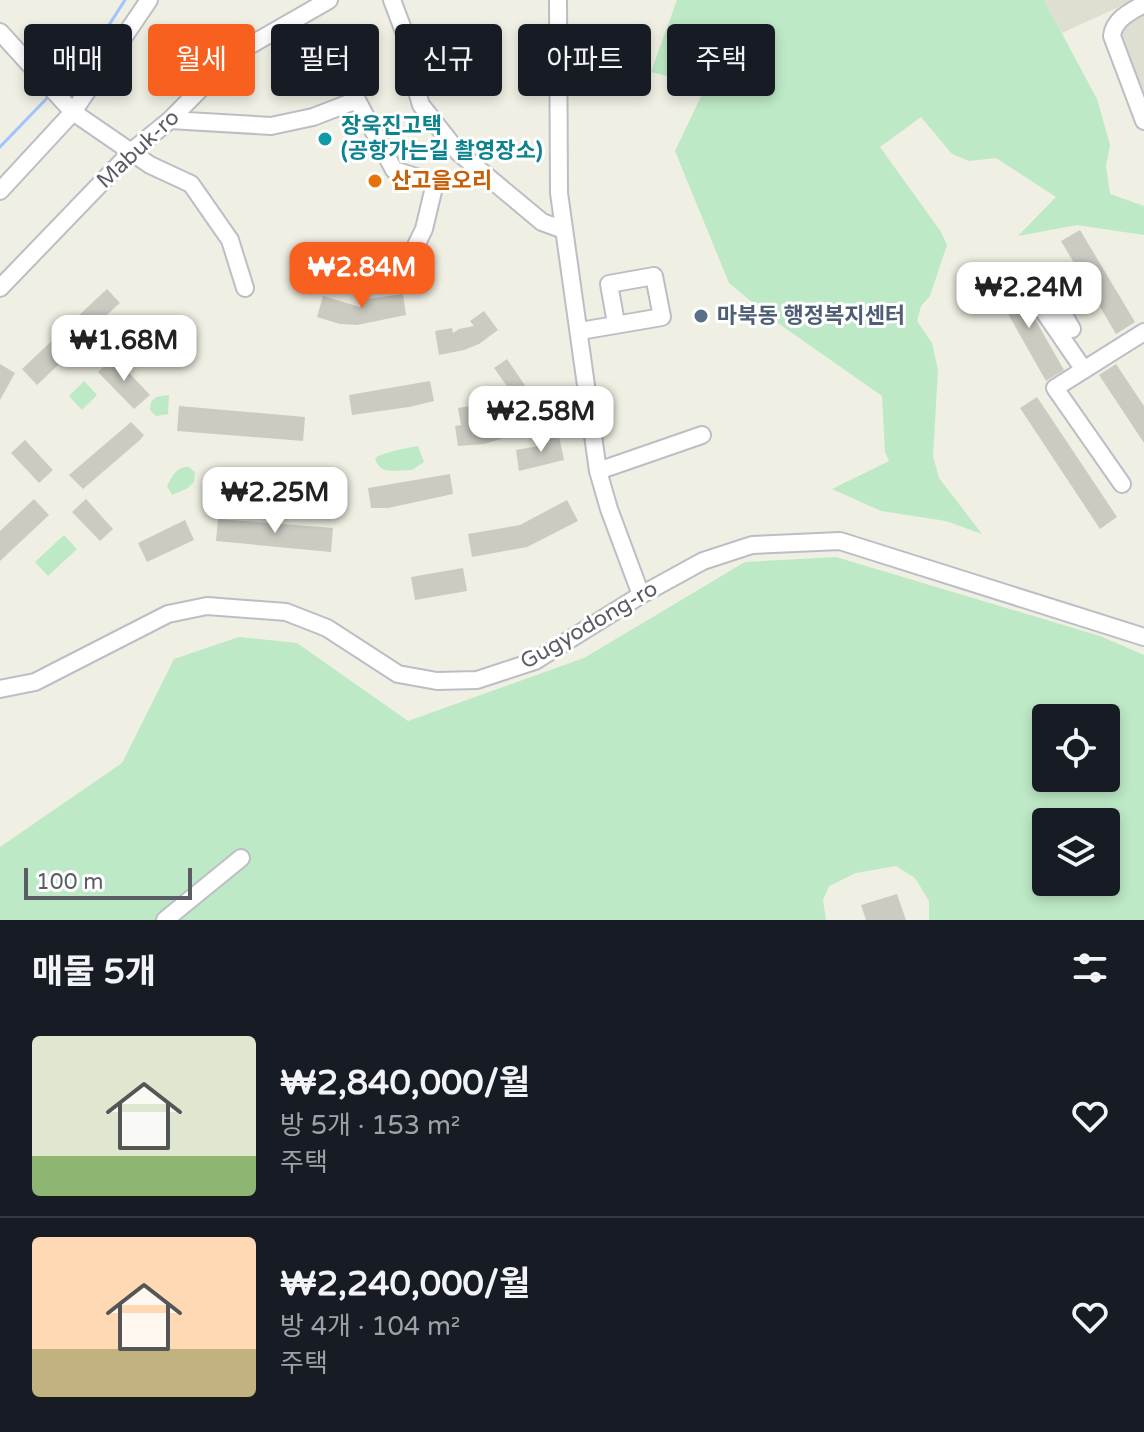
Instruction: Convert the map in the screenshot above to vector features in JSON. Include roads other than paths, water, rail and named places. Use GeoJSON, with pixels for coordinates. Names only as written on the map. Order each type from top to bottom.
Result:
{"type":"FeatureCollection","features":[{"type":"Feature","properties":{"kind":"street"},"geometry":{"type":"LineString","coordinates":[[0,191],[73,112],[149,0]]}},
{"type":"Feature","properties":{"kind":"street","name":"Mabuk-ro"},"geometry":{"type":"LineString","coordinates":[[0,288],[132,151],[170,120],[216,73],[247,47],[329,0]]}},
{"type":"Feature","properties":{"kind":"street"},"geometry":{"type":"LineString","coordinates":[[392,0],[409,45],[413,78],[421,105],[458,152],[542,222],[564,230]]}},
{"type":"Feature","properties":{"kind":"street"},"geometry":{"type":"LineString","coordinates":[[558,0],[557,128],[559,193],[564,230],[598,471],[641,595]]}},
{"type":"Feature","properties":{"kind":"street"},"geometry":{"type":"LineString","coordinates":[[1144,4],[1122,17],[1113,27],[1112,36],[1144,121]]}},
{"type":"Feature","properties":{"kind":"street"},"geometry":{"type":"LineString","coordinates":[[0,32],[73,112],[150,165],[191,184],[230,240],[245,288]]}},
{"type":"Feature","properties":{"kind":"street"},"geometry":{"type":"LineString","coordinates":[[170,120],[271,126],[313,117],[357,100],[394,170],[435,183],[424,229],[409,260]]}},
{"type":"Feature","properties":{"kind":"street"},"geometry":{"type":"LineString","coordinates":[[1072,329],[1050,291],[1036,300],[1084,370]]}},
{"type":"Feature","properties":{"kind":"street"},"geometry":{"type":"LineString","coordinates":[[580,331],[616,323]]}},
{"type":"Feature","properties":{"kind":"street"},"geometry":{"type":"LineString","coordinates":[[1122,484],[1055,388],[1143,336]]}},
{"type":"Feature","properties":{"kind":"street"},"geometry":{"type":"LineString","coordinates":[[598,471],[702,435]]}},
{"type":"Feature","properties":{"kind":"street","name":"Gugyodong-ro"},"geometry":{"type":"LineString","coordinates":[[0,689],[35,682],[168,614],[207,606],[286,612],[327,628],[398,674],[437,681],[477,680],[535,661],[641,595],[703,561],[752,545],[840,541],[1144,637]]}},
{"type":"Feature","properties":{"kind":"street"},"geometry":{"type":"LineString","coordinates":[[165,920],[241,858]]}},
{"type":"Feature","properties":{"kind":"waterway"},"geometry":{"type":"LineString","coordinates":[[110,24],[125,0]]}},
{"type":"Feature","properties":{"kind":"waterway"},"geometry":{"type":"LineString","coordinates":[[0,147],[49,96]]}},
{"type":"Feature","properties":{"kind":"place","name":"장욱진고택 (공항가는길 촬영장소)"},"geometry":{"type":"Point","coordinates":[325,139]}},
{"type":"Feature","properties":{"kind":"place","name":"산고을오리"},"geometry":{"type":"Point","coordinates":[375,181]}},
{"type":"Feature","properties":{"kind":"place","name":"마북동 행정복지센터"},"geometry":{"type":"Point","coordinates":[701,316]}}]}
